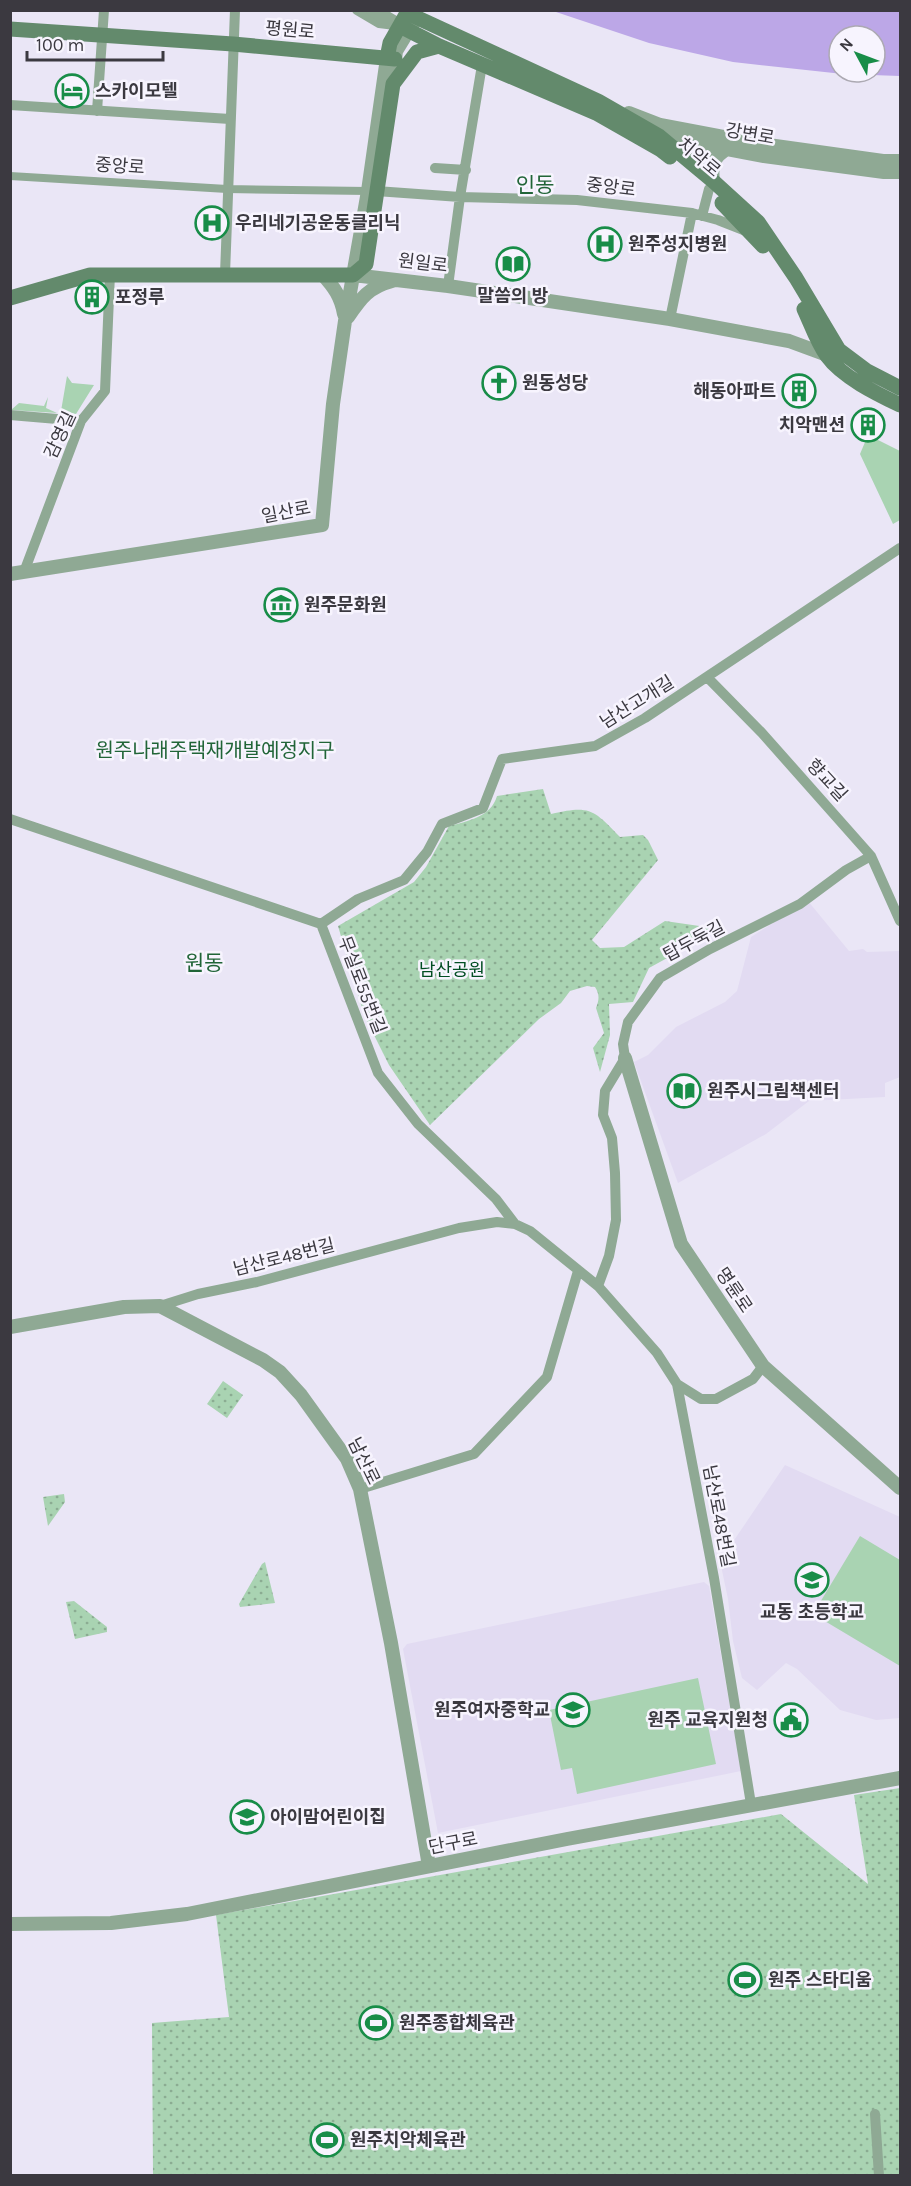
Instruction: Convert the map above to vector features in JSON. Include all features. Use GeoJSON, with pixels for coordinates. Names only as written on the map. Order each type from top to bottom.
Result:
{"type":"FeatureCollection","features":[{"type":"Feature","properties":{"kind":"main road","name":"치악로"},"geometry":{"type":"LineString","coordinates":[[409,17],[439,46],[482,65],[597,107]]}},
{"type":"Feature","properties":{"kind":"main road","name":"치악로"},"geometry":{"type":"LineString","coordinates":[[409,17],[597,107],[711,185],[758,222],[796,278],[839,350],[867,371],[900,388]]}},
{"type":"Feature","properties":{"kind":"main road"},"geometry":{"type":"LineString","coordinates":[[391,58],[390,43],[409,17]]}},
{"type":"Feature","properties":{"kind":"main road","name":"평원로"},"geometry":{"type":"LineString","coordinates":[[10,28],[391,58]]}},
{"type":"Feature","properties":{"kind":"main road"},"geometry":{"type":"LineString","coordinates":[[353,275],[366,264],[372,191],[393,84],[417,52],[439,46]]}},
{"type":"Feature","properties":{"kind":"main road","name":"강변로"},"geometry":{"type":"LineString","coordinates":[[597,107],[659,136]]}},
{"type":"Feature","properties":{"kind":"main road","name":"치악로"},"geometry":{"type":"LineString","coordinates":[[659,136],[711,185],[754,235],[794,291],[826,356],[874,392],[900,405]]}},
{"type":"Feature","properties":{"kind":"main road","name":"원일로"},"geometry":{"type":"LineString","coordinates":[[10,298],[91,269],[110,274],[353,275]]}},
{"type":"Feature","properties":{"kind":"street"},"geometry":{"type":"LineString","coordinates":[[97,111],[104,10]]}},
{"type":"Feature","properties":{"kind":"street"},"geometry":{"type":"LineString","coordinates":[[225,274],[235,10]]}},
{"type":"Feature","properties":{"kind":"street"},"geometry":{"type":"LineString","coordinates":[[357,10],[379,23],[409,17]]}},
{"type":"Feature","properties":{"kind":"street"},"geometry":{"type":"LineString","coordinates":[[374,10],[409,17]]}},
{"type":"Feature","properties":{"kind":"street"},"geometry":{"type":"LineString","coordinates":[[391,58],[393,84]]}},
{"type":"Feature","properties":{"kind":"street"},"geometry":{"type":"LineString","coordinates":[[372,191],[391,58]]}},
{"type":"Feature","properties":{"kind":"street"},"geometry":{"type":"LineString","coordinates":[[448,286],[460,196],[482,65]]}},
{"type":"Feature","properties":{"kind":"street"},"geometry":{"type":"LineString","coordinates":[[10,105],[230,119]]}},
{"type":"Feature","properties":{"kind":"street","name":"강변로"},"geometry":{"type":"LineString","coordinates":[[597,107],[660,125],[809,151],[883,161],[900,161]]}},
{"type":"Feature","properties":{"kind":"street","name":"강변로"},"geometry":{"type":"LineString","coordinates":[[659,136],[818,164],[900,172]]}},
{"type":"Feature","properties":{"kind":"street"},"geometry":{"type":"LineString","coordinates":[[670,319],[697,215],[711,185],[711,166],[719,154],[727,149]]}},
{"type":"Feature","properties":{"kind":"street"},"geometry":{"type":"LineString","coordinates":[[435,168],[466,170]]}},
{"type":"Feature","properties":{"kind":"street","name":"중앙로"},"geometry":{"type":"LineString","coordinates":[[10,176],[227,189],[372,191],[577,200],[718,219],[754,235]]}},
{"type":"Feature","properties":{"kind":"street","name":"감영길"},"geometry":{"type":"LineString","coordinates":[[17,573],[81,421],[105,391],[110,274]]}},
{"type":"Feature","properties":{"kind":"street"},"geometry":{"type":"LineString","coordinates":[[323,275],[334,287],[342,301],[345,321]]}},
{"type":"Feature","properties":{"kind":"street","name":"원일로"},"geometry":{"type":"LineString","coordinates":[[353,275],[448,286],[670,319],[789,341],[826,356]]}},
{"type":"Feature","properties":{"kind":"street","name":"일산로"},"geometry":{"type":"LineString","coordinates":[[17,573],[322,525],[333,404],[353,275]]}},
{"type":"Feature","properties":{"kind":"street"},"geometry":{"type":"LineString","coordinates":[[345,321],[377,284],[396,280]]}},
{"type":"Feature","properties":{"kind":"street"},"geometry":{"type":"LineString","coordinates":[[10,415],[81,421]]}},
{"type":"Feature","properties":{"kind":"street","name":"남산고개길"},"geometry":{"type":"LineString","coordinates":[[321,924],[358,899],[404,880],[427,852],[442,824],[483,808],[502,759],[596,746],[645,718],[900,548]]}},
{"type":"Feature","properties":{"kind":"street","name":"향교길"},"geometry":{"type":"LineString","coordinates":[[707,677],[762,734],[871,856],[900,921]]}},
{"type":"Feature","properties":{"kind":"street","name":"무실로55번길"},"geometry":{"type":"LineString","coordinates":[[10,819],[321,924],[378,1073],[418,1124],[496,1199],[515,1224]]}},
{"type":"Feature","properties":{"kind":"street","name":"탑두둑길"},"geometry":{"type":"LineString","coordinates":[[598,1286],[609,1256],[616,1220],[612,1138],[603,1115],[605,1091],[625,1058],[623,1044],[628,1022],[660,978],[710,949],[800,904],[846,870],[871,856]]}},
{"type":"Feature","properties":{"kind":"street","name":"명륜로"},"geometry":{"type":"LineString","coordinates":[[625,1058],[681,1244],[763,1366],[900,1488]]}},
{"type":"Feature","properties":{"kind":"street","name":"남산로48번길"},"geometry":{"type":"LineString","coordinates":[[160,1306],[198,1294],[258,1282],[459,1228],[497,1222],[515,1224],[530,1231],[598,1286],[657,1353],[677,1384],[714,1578],[751,1804]]}},
{"type":"Feature","properties":{"kind":"street"},"geometry":{"type":"LineString","coordinates":[[360,1489],[474,1454],[547,1377],[578,1271]]}},
{"type":"Feature","properties":{"kind":"street","name":"남산로"},"geometry":{"type":"LineString","coordinates":[[10,1327],[124,1307],[160,1306],[263,1360],[280,1372],[302,1395],[346,1459],[360,1489],[391,1643],[429,1866]]}},
{"type":"Feature","properties":{"kind":"street"},"geometry":{"type":"LineString","coordinates":[[677,1384],[701,1400],[716,1399],[753,1379],[763,1366]]}},
{"type":"Feature","properties":{"kind":"street","name":"단구로"},"geometry":{"type":"LineString","coordinates":[[10,1924],[111,1923],[177,1915],[751,1804],[900,1778]]}},
{"type":"Feature","properties":{"kind":"street"},"geometry":{"type":"LineString","coordinates":[[875,2114],[879,2175]]}},
{"type":"Feature","properties":{"kind":"shaded area"},"geometry":{"type":"Polygon","coordinates":[[[553,11],[900,11],[900,76],[887,76],[887,24],[827,24],[827,72],[733,62],[649,43],[553,11]]]}},
{"type":"Feature","properties":{"kind":"shaded area"},"geometry":{"type":"Polygon","coordinates":[[[808,901],[849,951],[863,949],[867,952],[900,951],[900,1077],[885,1083],[885,1097],[809,1101],[766,1134],[678,1183],[634,1062],[648,1055],[676,1027],[725,1002],[737,991],[751,937],[808,901]]]}},
{"type":"Feature","properties":{"kind":"shaded area","name":"교동 초등학교"},"geometry":{"type":"Polygon","coordinates":[[[785,1465],[900,1517],[900,1718],[876,1720],[840,1710],[797,1669],[786,1663],[757,1690],[742,1678],[733,1641],[728,1599],[720,1561],[785,1465]]]}},
{"type":"Feature","properties":{"kind":"shaded area","name":"원주여자중학교"},"geometry":{"type":"Polygon","coordinates":[[[704,1582],[709,1586],[741,1771],[438,1833],[403,1649],[407,1644],[704,1582]]]}},
{"type":"Feature","properties":{"kind":"green space"},"geometry":{"type":"Polygon","coordinates":[[[67,376],[72,383],[94,385],[76,414],[61,411],[67,376]]]}},
{"type":"Feature","properties":{"kind":"green space"},"geometry":{"type":"Polygon","coordinates":[[[48,397],[46,408],[57,413],[11,410],[19,403],[44,406],[48,397]]]}},
{"type":"Feature","properties":{"kind":"green space"},"geometry":{"type":"Polygon","coordinates":[[[868,435],[900,451],[900,520],[893,524],[860,454],[868,435]]]}},
{"type":"Feature","properties":{"kind":"green space","name":"남산공원"},"geometry":{"type":"Polygon","coordinates":[[[543,789],[551,814],[583,810],[597,815],[620,837],[643,835],[658,860],[592,940],[600,948],[624,947],[665,921],[720,929],[649,968],[633,1002],[609,1004],[610,1035],[600,1072],[593,1048],[604,1033],[596,1008],[598,995],[595,987],[587,986],[570,991],[561,1003],[539,1019],[430,1125],[389,1065],[364,1015],[338,926],[414,882],[426,867],[449,826],[478,817],[490,809],[497,796],[543,789]]]}},
{"type":"Feature","properties":{"kind":"green space"},"geometry":{"type":"Polygon","coordinates":[[[223,1381],[243,1395],[227,1418],[207,1404],[223,1381]]]}},
{"type":"Feature","properties":{"kind":"green space"},"geometry":{"type":"Polygon","coordinates":[[[64,1494],[65,1502],[48,1526],[43,1497],[64,1494]]]}},
{"type":"Feature","properties":{"kind":"green space"},"geometry":{"type":"Polygon","coordinates":[[[860,1536],[900,1560],[900,1666],[813,1614],[860,1536]]]}},
{"type":"Feature","properties":{"kind":"green space"},"geometry":{"type":"Polygon","coordinates":[[[265,1562],[275,1603],[240,1607],[239,1604],[265,1562]]]}},
{"type":"Feature","properties":{"kind":"green space"},"geometry":{"type":"Polygon","coordinates":[[[74,1601],[107,1627],[107,1632],[75,1639],[66,1602],[74,1601]]]}},
{"type":"Feature","properties":{"kind":"green space"},"geometry":{"type":"Polygon","coordinates":[[[698,1678],[716,1764],[577,1794],[572,1768],[561,1770],[549,1710],[698,1678]]]}},
{"type":"Feature","properties":{"kind":"green space"},"geometry":{"type":"Polygon","coordinates":[[[900,1788],[900,2175],[153,2175],[152,2023],[229,2017],[216,1915],[781,1814],[868,1884],[854,1795],[900,1788]]]}},
{"type":"Feature","properties":{"kind":"place","name":"스카이모텔"},"geometry":{"type":"Point","coordinates":[72,91]}},
{"type":"Feature","properties":{"kind":"place","name":"우리네기공운동클리닉"},"geometry":{"type":"Point","coordinates":[212,223]}},
{"type":"Feature","properties":{"kind":"place","name":"원주성지병원"},"geometry":{"type":"Point","coordinates":[605,244]}},
{"type":"Feature","properties":{"kind":"place","name":"말씀의 방"},"geometry":{"type":"Point","coordinates":[513,264]}},
{"type":"Feature","properties":{"kind":"place","name":"포정루"},"geometry":{"type":"Point","coordinates":[92,297]}},
{"type":"Feature","properties":{"kind":"place","name":"원동성당"},"geometry":{"type":"Point","coordinates":[499,383]}},
{"type":"Feature","properties":{"kind":"place","name":"해동아파트"},"geometry":{"type":"Point","coordinates":[799,391]}},
{"type":"Feature","properties":{"kind":"place","name":"치악맨션"},"geometry":{"type":"Point","coordinates":[868,425]}},
{"type":"Feature","properties":{"kind":"place","name":"원주문화원"},"geometry":{"type":"Point","coordinates":[281,605]}},
{"type":"Feature","properties":{"kind":"place","name":"원주시그림책센터"},"geometry":{"type":"Point","coordinates":[684,1091]}},
{"type":"Feature","properties":{"kind":"place","name":"교동 초등학교"},"geometry":{"type":"Point","coordinates":[812,1580]}},
{"type":"Feature","properties":{"kind":"place","name":"원주여자중학교"},"geometry":{"type":"Point","coordinates":[573,1710]}},
{"type":"Feature","properties":{"kind":"place","name":"원주 교육지원청"},"geometry":{"type":"Point","coordinates":[791,1720]}},
{"type":"Feature","properties":{"kind":"place","name":"아이맘어린이집"},"geometry":{"type":"Point","coordinates":[247,1817]}},
{"type":"Feature","properties":{"kind":"place","name":"원주 스타디움"},"geometry":{"type":"Point","coordinates":[745,1980]}},
{"type":"Feature","properties":{"kind":"place","name":"원주종합체육관"},"geometry":{"type":"Point","coordinates":[376,2023]}},
{"type":"Feature","properties":{"kind":"place","name":"원주치악체육관"},"geometry":{"type":"Point","coordinates":[327,2140]}},
{"type":"Feature","properties":{"kind":"district","name":"인동"},"geometry":{"type":"Point","coordinates":[535,185]}},
{"type":"Feature","properties":{"kind":"district","name":"원주나래주택재개발예정지구"},"geometry":{"type":"Point","coordinates":[215,750]}},
{"type":"Feature","properties":{"kind":"district","name":"원동"},"geometry":{"type":"Point","coordinates":[204,963]}}]}
